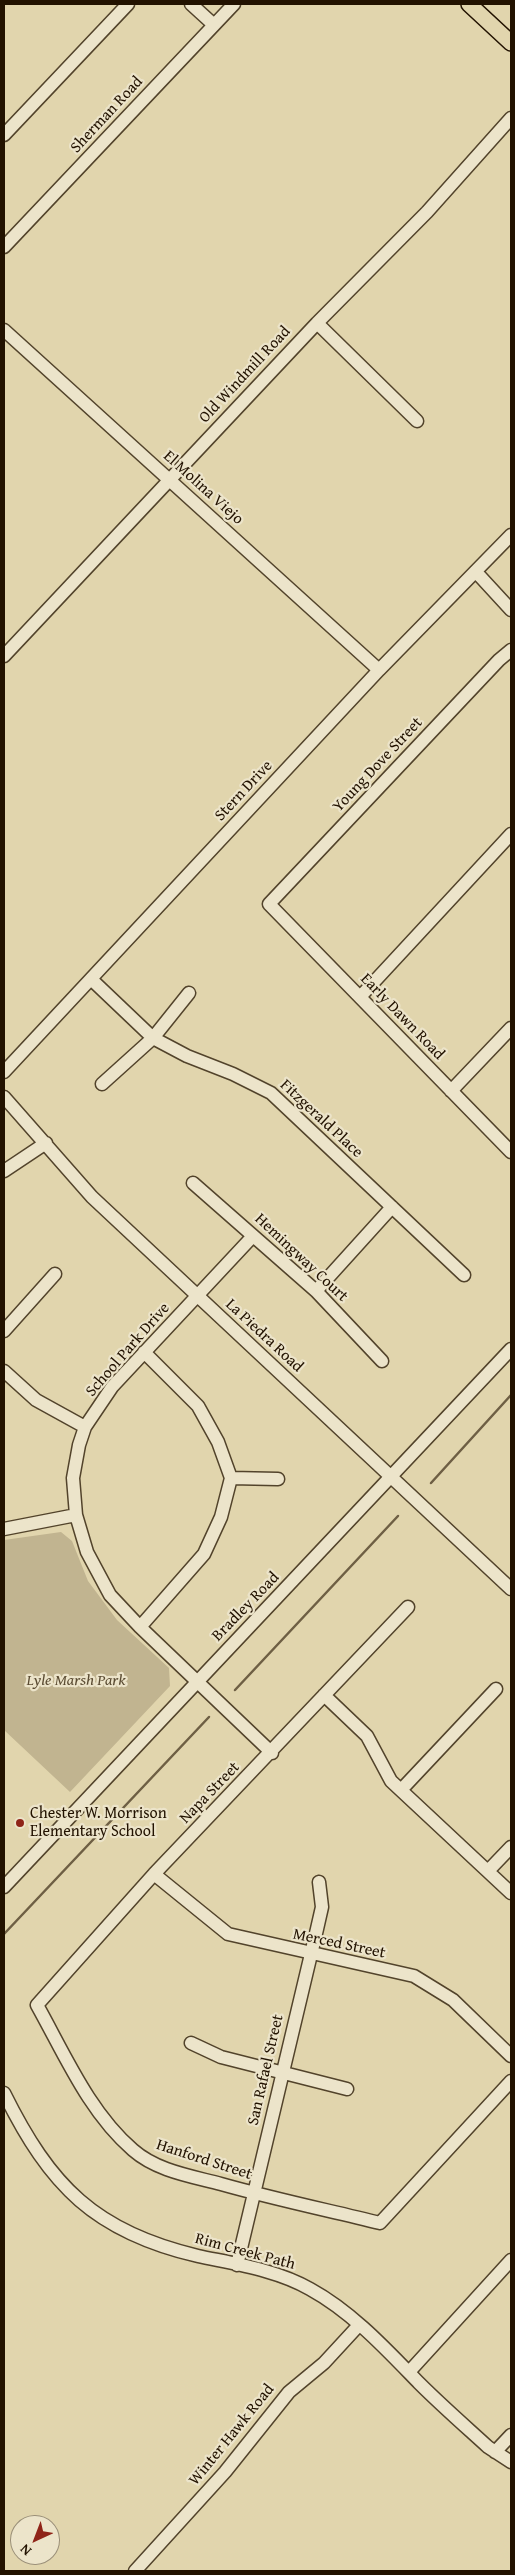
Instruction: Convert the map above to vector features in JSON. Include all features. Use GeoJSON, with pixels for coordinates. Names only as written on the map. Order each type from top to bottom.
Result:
{"type":"FeatureCollection","features":[{"type":"Feature","properties":{"kind":"main road"},"geometry":{"type":"LineString","coordinates":[[470,4],[511,43]]}},
{"type":"Feature","properties":{"kind":"street"},"geometry":{"type":"LineString","coordinates":[[4,135],[128,4]]}},
{"type":"Feature","properties":{"kind":"street"},"geometry":{"type":"LineString","coordinates":[[191,4],[214,25]]}},
{"type":"Feature","properties":{"kind":"street","name":"Sherman Road"},"geometry":{"type":"LineString","coordinates":[[4,248],[234,4]]}},
{"type":"Feature","properties":{"kind":"street","name":"Old Windmill Road"},"geometry":{"type":"LineString","coordinates":[[4,656],[317,323],[427,212],[511,118]]}},
{"type":"Feature","properties":{"kind":"street"},"geometry":{"type":"LineString","coordinates":[[317,323],[417,421]]}},
{"type":"Feature","properties":{"kind":"street","name":"El Molina Viejo"},"geometry":{"type":"LineString","coordinates":[[4,330],[379,670]]}},
{"type":"Feature","properties":{"kind":"street","name":"Stern Drive"},"geometry":{"type":"LineString","coordinates":[[4,1072],[379,670],[477,573],[511,536]]}},
{"type":"Feature","properties":{"kind":"street"},"geometry":{"type":"LineString","coordinates":[[477,573],[511,610]]}},
{"type":"Feature","properties":{"kind":"street","name":"Young Dove Street"},"geometry":{"type":"LineString","coordinates":[[269,904],[499,660],[511,650]]}},
{"type":"Feature","properties":{"kind":"street"},"geometry":{"type":"LineString","coordinates":[[360,997],[511,834]]}},
{"type":"Feature","properties":{"kind":"street","name":"Early Dawn Road"},"geometry":{"type":"LineString","coordinates":[[269,904],[511,1152]]}},
{"type":"Feature","properties":{"kind":"street","name":"Fitzgerald Place"},"geometry":{"type":"LineString","coordinates":[[92,979],[153,1038],[187,1056],[234,1074],[271,1093],[464,1276]]}},
{"type":"Feature","properties":{"kind":"street"},"geometry":{"type":"LineString","coordinates":[[102,1084],[153,1038],[189,994]]}},
{"type":"Feature","properties":{"kind":"street"},"geometry":{"type":"LineString","coordinates":[[451,1091],[511,1028]]}},
{"type":"Feature","properties":{"kind":"street","name":"La Piedra Road"},"geometry":{"type":"LineString","coordinates":[[4,1097],[92,1197],[511,1589]]}},
{"type":"Feature","properties":{"kind":"street"},"geometry":{"type":"LineString","coordinates":[[4,1171],[46,1143]]}},
{"type":"Feature","properties":{"kind":"street","name":"Hemingway Court"},"geometry":{"type":"LineString","coordinates":[[193,1183],[316,1291],[382,1361]]}},
{"type":"Feature","properties":{"kind":"street"},"geometry":{"type":"LineString","coordinates":[[316,1291],[392,1207]]}},
{"type":"Feature","properties":{"kind":"street","name":"School Park Drive"},"geometry":{"type":"LineString","coordinates":[[253,1236],[112,1387],[85,1426],[79,1445],[73,1478],[76,1515],[87,1552],[110,1595],[140,1627],[272,1753]]}},
{"type":"Feature","properties":{"kind":"street"},"geometry":{"type":"LineString","coordinates":[[4,1331],[55,1274]]}},
{"type":"Feature","properties":{"kind":"street","name":"Bradley Road"},"geometry":{"type":"LineString","coordinates":[[4,1887],[511,1349]]}},
{"type":"Feature","properties":{"kind":"street"},"geometry":{"type":"LineString","coordinates":[[140,1627],[204,1554],[220,1517],[231,1478],[218,1442],[198,1406],[144,1352]]}},
{"type":"Feature","properties":{"kind":"street"},"geometry":{"type":"LineString","coordinates":[[4,1371],[36,1400],[85,1426]]}},
{"type":"Feature","properties":{"kind":"street"},"geometry":{"type":"LineString","coordinates":[[231,1478],[278,1479]]}},
{"type":"Feature","properties":{"kind":"street"},"geometry":{"type":"LineString","coordinates":[[4,1528],[76,1515]]}},
{"type":"Feature","properties":{"kind":"street","name":"Napa Street"},"geometry":{"type":"LineString","coordinates":[[37,2005],[154,1874],[272,1753],[408,1607]]}},
{"type":"Feature","properties":{"kind":"street"},"geometry":{"type":"LineString","coordinates":[[401,1790],[496,1689]]}},
{"type":"Feature","properties":{"kind":"street"},"geometry":{"type":"LineString","coordinates":[[324,1695],[367,1736],[391,1781],[511,1893]]}},
{"type":"Feature","properties":{"kind":"street"},"geometry":{"type":"LineString","coordinates":[[488,1871],[511,1847]]}},
{"type":"Feature","properties":{"kind":"street","name":"Merced Street"},"geometry":{"type":"LineString","coordinates":[[154,1874],[228,1934],[311,1955],[414,1976],[453,2000],[511,2056]]}},
{"type":"Feature","properties":{"kind":"street","name":"San Rafael Street"},"geometry":{"type":"LineString","coordinates":[[237,2265],[322,1907],[319,1882]]}},
{"type":"Feature","properties":{"kind":"street","name":"Hanford Street"},"geometry":{"type":"LineString","coordinates":[[37,2005],[106,2123],[134,2150],[152,2164],[254,2193],[380,2223],[511,2080]]}},
{"type":"Feature","properties":{"kind":"street"},"geometry":{"type":"LineString","coordinates":[[191,2043],[221,2057],[347,2089]]}},
{"type":"Feature","properties":{"kind":"street","name":"Rim Creek Path"},"geometry":{"type":"LineString","coordinates":[[4,2093],[38,2156],[50,2171],[90,2209],[114,2226],[139,2238],[299,2283],[332,2302],[495,2452],[511,2462]]}},
{"type":"Feature","properties":{"kind":"street"},"geometry":{"type":"LineString","coordinates":[[409,2372],[511,2260]]}},
{"type":"Feature","properties":{"kind":"street","name":"Winter Hawk Road"},"geometry":{"type":"LineString","coordinates":[[135,2571],[224,2472],[289,2392],[324,2363],[359,2325]]}},
{"type":"Feature","properties":{"kind":"street"},"geometry":{"type":"LineString","coordinates":[[495,2452],[511,2435]]}},
{"type":"Feature","properties":{"kind":"green space","name":"Lyle Marsh Park"},"geometry":{"type":"Polygon","coordinates":[[[61,1532],[72,1541],[88,1581],[117,1620],[169,1668],[170,1686],[70,1792],[4,1730],[4,1540],[61,1532]]]}},
{"type":"Feature","properties":{"kind":"waterway"},"geometry":{"type":"LineString","coordinates":[[431,1483],[511,1395]]}},
{"type":"Feature","properties":{"kind":"waterway"},"geometry":{"type":"LineString","coordinates":[[235,1690],[398,1516]]}},
{"type":"Feature","properties":{"kind":"waterway"},"geometry":{"type":"LineString","coordinates":[[4,1934],[209,1717]]}},
{"type":"Feature","properties":{"kind":"place","name":"Chester W. Morrison Elementary School"},"geometry":{"type":"Point","coordinates":[20,1823]}}]}
